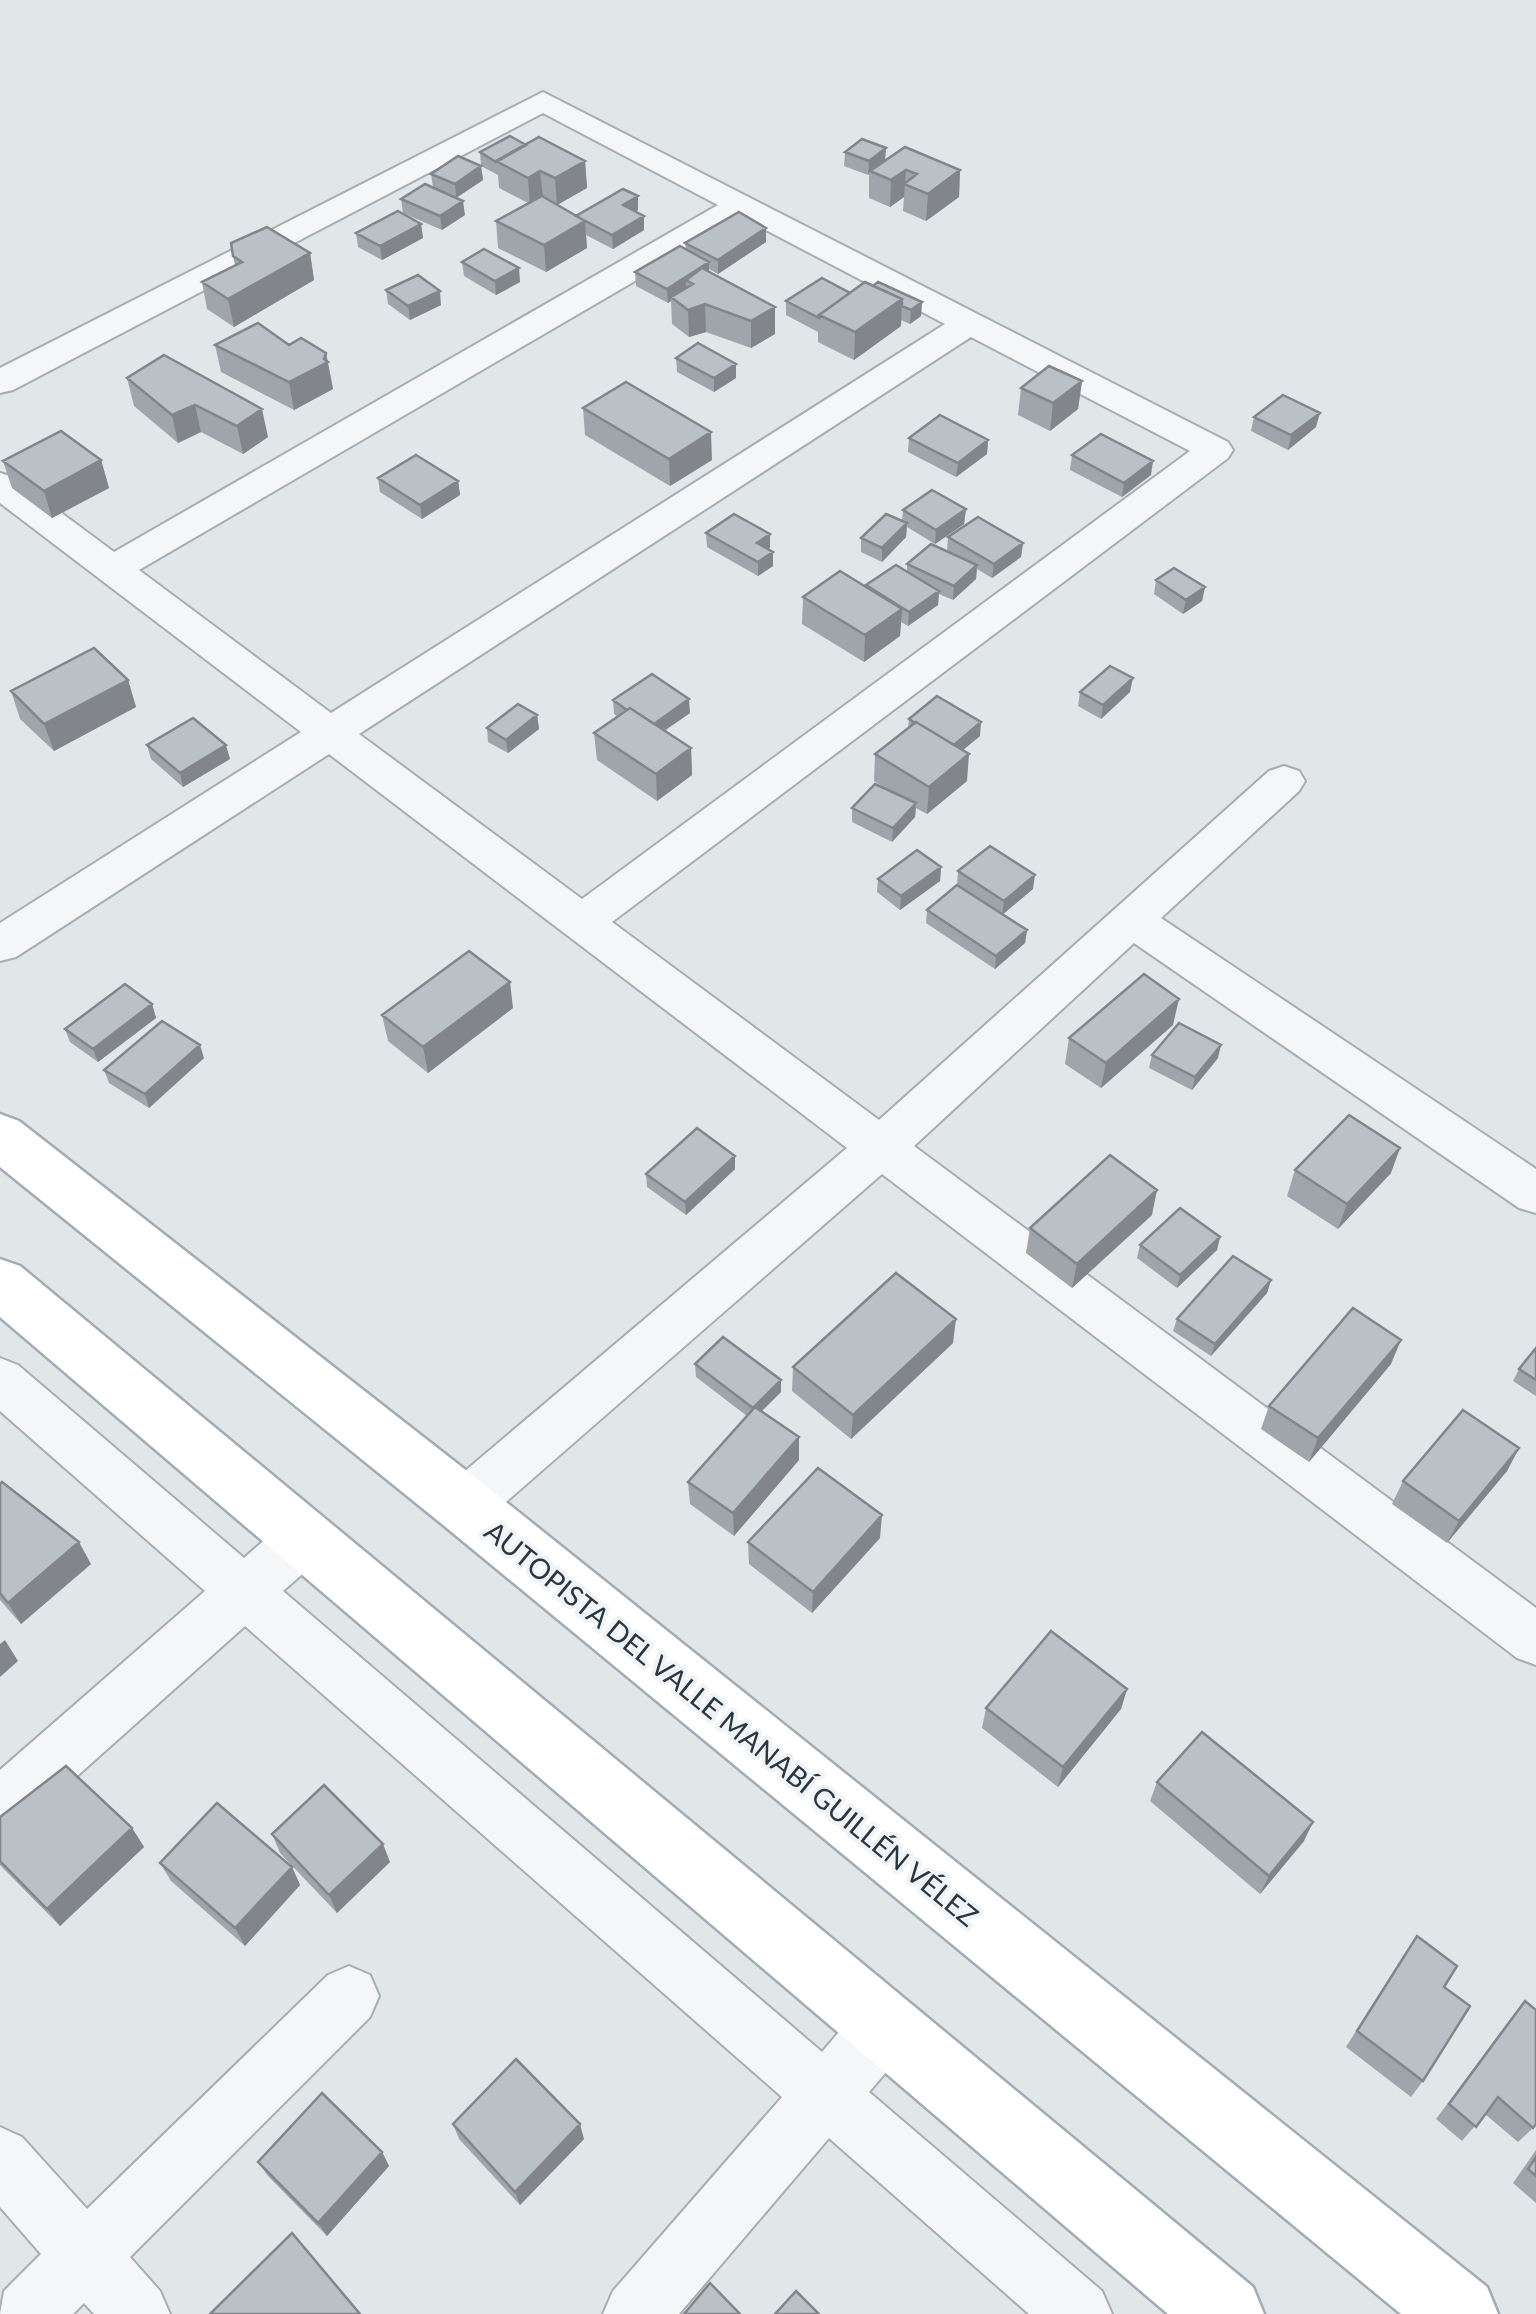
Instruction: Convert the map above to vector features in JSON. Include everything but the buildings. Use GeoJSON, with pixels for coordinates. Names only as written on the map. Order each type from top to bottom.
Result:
{"type":"FeatureCollection","features":[{"type":"Feature","properties":{"kind":"main road","name":"AUTOPISTA DEL VALLE MANABÍ GUILLÉN VÉLEZ"},"geometry":{"type":"LineString","coordinates":[[0,1136],[464,1505],[1460,2314]]}},
{"type":"Feature","properties":{"kind":"main road"},"geometry":{"type":"LineString","coordinates":[[0,1283],[1226,2314]]}},
{"type":"Feature","properties":{"kind":"street"},"geometry":{"type":"LineString","coordinates":[[0,382],[542,101],[1216,450],[579,924]]}},
{"type":"Feature","properties":{"kind":"street"},"geometry":{"type":"LineString","coordinates":[[112,569],[742,205]]}},
{"type":"Feature","properties":{"kind":"street"},"geometry":{"type":"LineString","coordinates":[[0,945],[970,323]]}},
{"type":"Feature","properties":{"kind":"street"},"geometry":{"type":"LineString","coordinates":[[0,485],[1536,1640]]}},
{"type":"Feature","properties":{"kind":"street"},"geometry":{"type":"LineString","coordinates":[[464,1505],[880,1148],[1284,781]]}},
{"type":"Feature","properties":{"kind":"street"},"geometry":{"type":"LineString","coordinates":[[1133,921],[1536,1194]]}},
{"type":"Feature","properties":{"kind":"street"},"geometry":{"type":"LineString","coordinates":[[0,1380],[1079,2314]]}},
{"type":"Feature","properties":{"kind":"street"},"geometry":{"type":"LineString","coordinates":[[0,1807],[304,1540]]}},
{"type":"Feature","properties":{"kind":"street"},"geometry":{"type":"LineString","coordinates":[[27,2314],[349,1996]]}},
{"type":"Feature","properties":{"kind":"street"},"geometry":{"type":"LineString","coordinates":[[636,2314],[884,2026]]}},
{"type":"Feature","properties":{"kind":"street"},"geometry":{"type":"LineString","coordinates":[[0,2159],[137,2314]]}}]}
